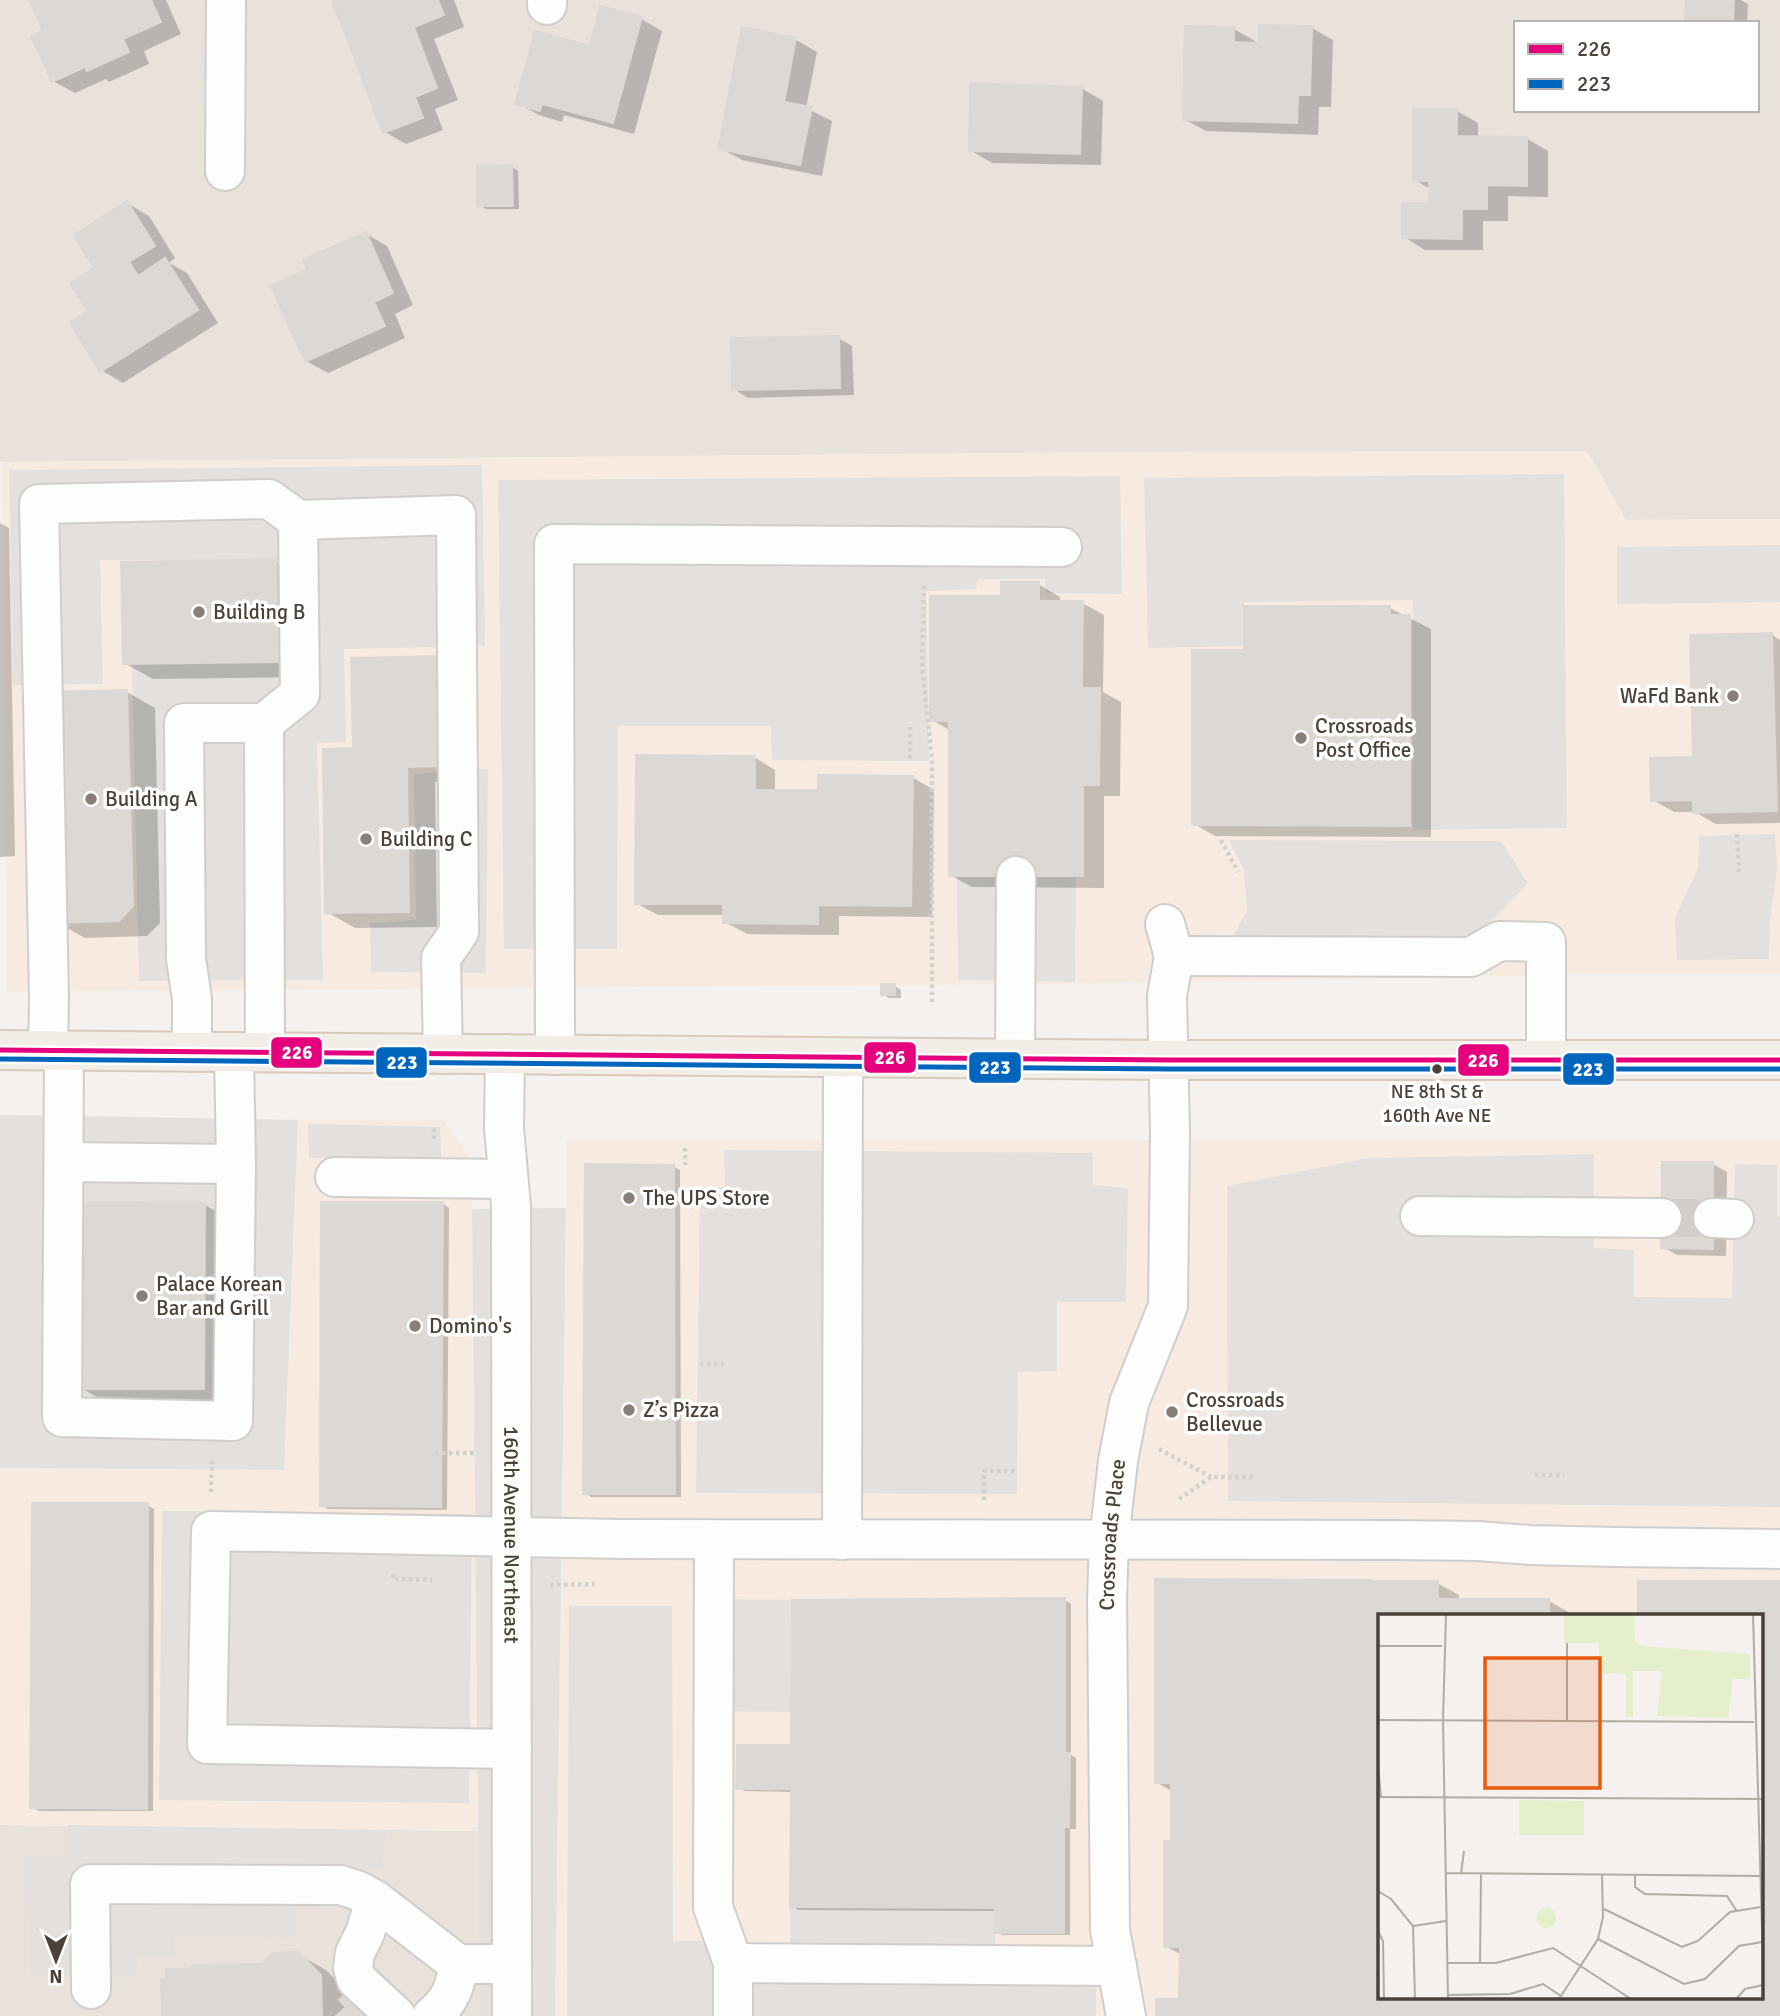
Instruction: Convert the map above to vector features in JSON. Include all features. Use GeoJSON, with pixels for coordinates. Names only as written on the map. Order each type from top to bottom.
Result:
{"type":"FeatureCollection","features":[{"type":"Feature","properties":{"kind":"main road"},"geometry":{"type":"LineString","coordinates":[[0,1050],[1170,1060],[1780,1060]]}},
{"type":"Feature","properties":{"kind":"street"},"geometry":{"type":"LineString","coordinates":[[225,171],[226,0]]}},
{"type":"Feature","properties":{"kind":"street"},"geometry":{"type":"LineString","coordinates":[[264,723],[250,1052],[236,1164],[233,1422],[62,1418],[64,1161],[56,1051],[49,998],[39,504],[269,499],[298,520],[456,515],[459,932],[441,958],[443,1054]]}},
{"type":"Feature","properties":{"kind":"street"},"geometry":{"type":"LineString","coordinates":[[192,1052],[192,999],[186,959],[184,723],[264,723],[300,694],[298,520]]}},
{"type":"Feature","properties":{"kind":"street"},"geometry":{"type":"LineString","coordinates":[[555,1055],[554,544],[1062,547]]}},
{"type":"Feature","properties":{"kind":"street"},"geometry":{"type":"LineString","coordinates":[[1015,1059],[1016,876]]}},
{"type":"Feature","properties":{"kind":"street","name":"Crossroads Place"},"geometry":{"type":"LineString","coordinates":[[1126,2016],[1110,1930],[1107,1600],[1109,1540],[1118,1461],[1129,1404],[1168,1306],[1170,1060],[1167,996],[1170,940],[1471,957],[1499,941],[1546,942],[1546,1060]]}},
{"type":"Feature","properties":{"kind":"street","name":"160th Avenue Northeast"},"geometry":{"type":"LineString","coordinates":[[505,1054],[504,1128],[511,1206],[512,2016]]}},
{"type":"Feature","properties":{"kind":"street"},"geometry":{"type":"LineString","coordinates":[[842,1540],[843,1058]]}},
{"type":"Feature","properties":{"kind":"street"},"geometry":{"type":"LineString","coordinates":[[64,1161],[236,1164]]}},
{"type":"Feature","properties":{"kind":"street"},"geometry":{"type":"LineString","coordinates":[[335,1177],[508,1179]]}},
{"type":"Feature","properties":{"kind":"street"},"geometry":{"type":"LineString","coordinates":[[1420,1216],[1662,1217]]}},
{"type":"Feature","properties":{"kind":"street"},"geometry":{"type":"LineString","coordinates":[[512,1749],[207,1744],[211,1531],[714,1540],[1393,1540],[1615,1548],[1780,1549]]}},
{"type":"Feature","properties":{"kind":"street"},"geometry":{"type":"LineString","coordinates":[[714,1540],[713,1907],[733,1963],[733,2016]]}},
{"type":"Feature","properties":{"kind":"street"},"geometry":{"type":"LineString","coordinates":[[91,1989],[90,1884],[341,1885],[375,1900],[458,1964],[512,1964]]}},
{"type":"Feature","properties":{"kind":"street"},"geometry":{"type":"LineString","coordinates":[[375,1900],[365,1933],[355,1953],[353,1968],[356,1979],[396,2016]]}},
{"type":"Feature","properties":{"kind":"street"},"geometry":{"type":"LineString","coordinates":[[733,1963],[1117,1966]]}},
{"type":"Feature","properties":{"kind":"street"},"geometry":{"type":"LineString","coordinates":[[432,2016],[439,2011],[456,1984],[458,1964]]}},
{"type":"Feature","properties":{"kind":"path"},"geometry":{"type":"LineString","coordinates":[[924,546],[922,666],[932,760],[932,1002]]}},
{"type":"Feature","properties":{"kind":"path"},"geometry":{"type":"LineString","coordinates":[[910,727],[910,760]]}},
{"type":"Feature","properties":{"kind":"path"},"geometry":{"type":"LineString","coordinates":[[1737,834],[1739,872]]}},
{"type":"Feature","properties":{"kind":"path"},"geometry":{"type":"LineString","coordinates":[[1221,840],[1238,872]]}},
{"type":"Feature","properties":{"kind":"path"},"geometry":{"type":"LineString","coordinates":[[685,1147],[685,1165]]}},
{"type":"Feature","properties":{"kind":"path"},"geometry":{"type":"LineString","coordinates":[[699,1364],[724,1364]]}},
{"type":"Feature","properties":{"kind":"path"},"geometry":{"type":"LineString","coordinates":[[1155,1446],[1210,1478],[1255,1477]]}},
{"type":"Feature","properties":{"kind":"path"},"geometry":{"type":"LineString","coordinates":[[435,1454],[478,1453]]}},
{"type":"Feature","properties":{"kind":"path"},"geometry":{"type":"LineString","coordinates":[[211,1461],[211,1500]]}},
{"type":"Feature","properties":{"kind":"path"},"geometry":{"type":"LineString","coordinates":[[984,1503],[984,1471],[1017,1471]]}},
{"type":"Feature","properties":{"kind":"path"},"geometry":{"type":"LineString","coordinates":[[1535,1475],[1564,1475]]}},
{"type":"Feature","properties":{"kind":"path"},"geometry":{"type":"LineString","coordinates":[[1179,1499],[1210,1478]]}},
{"type":"Feature","properties":{"kind":"shaded area"},"geometry":{"type":"Polygon","coordinates":[[[0,0],[1780,0],[1780,519],[1626,520],[1587,451],[1120,452],[0,462],[0,0]]]}},
{"type":"Feature","properties":{"kind":"shaded area"},"geometry":{"type":"Polygon","coordinates":[[[1587,451],[1626,520],[1780,519],[1780,974],[1598,974],[1129,983],[7,992],[2,462],[1120,452],[1587,451]]]}},
{"type":"Feature","properties":{"kind":"shaded area"},"geometry":{"type":"Polygon","coordinates":[[[482,465],[485,646],[344,649],[346,742],[317,743],[323,980],[139,981],[132,664],[285,663],[282,560],[100,560],[103,684],[13,685],[9,470],[482,465]]]}},
{"type":"Feature","properties":{"kind":"shaded area"},"geometry":{"type":"Polygon","coordinates":[[[1564,474],[1567,828],[1413,830],[1413,600],[1244,602],[1244,646],[1148,648],[1144,478],[1564,474]]]}},
{"type":"Feature","properties":{"kind":"shaded area"},"geometry":{"type":"Polygon","coordinates":[[[1120,476],[1122,594],[1046,593],[1045,579],[978,579],[976,589],[926,591],[929,761],[772,760],[771,726],[618,726],[617,949],[504,949],[498,480],[1120,476]]]}},
{"type":"Feature","properties":{"kind":"shaded area"},"geometry":{"type":"Polygon","coordinates":[[[1780,545],[1780,602],[1617,604],[1617,547],[1780,545]]]}},
{"type":"Feature","properties":{"kind":"shaded area"},"geometry":{"type":"Polygon","coordinates":[[[488,769],[486,973],[371,972],[370,923],[416,920],[414,774],[488,769]]]}},
{"type":"Feature","properties":{"kind":"shaded area"},"geometry":{"type":"Polygon","coordinates":[[[1775,834],[1777,868],[1770,922],[1769,959],[1677,960],[1675,918],[1698,868],[1699,836],[1775,834]]]}},
{"type":"Feature","properties":{"kind":"shaded area"},"geometry":{"type":"Polygon","coordinates":[[[1229,840],[1501,841],[1528,883],[1469,945],[1228,945],[1247,911],[1244,870],[1229,840]]]}},
{"type":"Feature","properties":{"kind":"shaded area"},"geometry":{"type":"Polygon","coordinates":[[[957,876],[1076,876],[1075,982],[958,980],[957,876]]]}},
{"type":"Feature","properties":{"kind":"shaded area"},"geometry":{"type":"Polygon","coordinates":[[[0,1115],[77,1116],[80,1389],[204,1389],[205,1203],[80,1202],[80,1116],[298,1120],[284,1470],[0,1468],[0,1115]]]}},
{"type":"Feature","properties":{"kind":"shaded area"},"geometry":{"type":"Polygon","coordinates":[[[298,1120],[443,1120],[469,1155],[483,1831],[0,1825],[0,1468],[284,1470],[298,1120]]]}},
{"type":"Feature","properties":{"kind":"shaded area"},"geometry":{"type":"Polygon","coordinates":[[[308,1124],[440,1127],[441,1157],[309,1158],[308,1124]]]}},
{"type":"Feature","properties":{"kind":"shaded area","name":"Crossroads Bellevue"},"geometry":{"type":"Polygon","coordinates":[[[567,1140],[1780,1140],[1780,2016],[555,2016],[567,1140]]]}},
{"type":"Feature","properties":{"kind":"shaded area"},"geometry":{"type":"Polygon","coordinates":[[[724,1150],[1093,1153],[1093,1185],[1128,1188],[1126,1302],[1057,1302],[1057,1371],[1018,1372],[1017,1494],[696,1493],[700,1188],[725,1187],[724,1150]]]}},
{"type":"Feature","properties":{"kind":"shaded area"},"geometry":{"type":"Polygon","coordinates":[[[1594,1154],[1594,1248],[1634,1250],[1634,1297],[1732,1298],[1735,1164],[1777,1165],[1777,1216],[1780,1217],[1780,1507],[1228,1501],[1227,1186],[1368,1158],[1594,1154]]]}},
{"type":"Feature","properties":{"kind":"shaded area"},"geometry":{"type":"Polygon","coordinates":[[[566,1208],[555,2016],[480,2016],[472,1209],[566,1208]]]}},
{"type":"Feature","properties":{"kind":"shaded area"},"geometry":{"type":"Polygon","coordinates":[[[162,1511],[472,1514],[469,1803],[159,1800],[162,1511]]]}},
{"type":"Feature","properties":{"kind":"shaded area"},"geometry":{"type":"Polygon","coordinates":[[[714,1599],[792,1600],[791,1712],[714,1711],[714,1599]]]}},
{"type":"Feature","properties":{"kind":"shaded area"},"geometry":{"type":"Polygon","coordinates":[[[569,1606],[672,1606],[673,1941],[725,1941],[790,1963],[790,1907],[995,1908],[995,1965],[1096,1965],[1096,2016],[567,2016],[569,1606]]]}},
{"type":"Feature","properties":{"kind":"shaded area"},"geometry":{"type":"Polygon","coordinates":[[[0,1825],[483,1831],[512,2016],[0,2016],[0,1825]]]}},
{"type":"Feature","properties":{"kind":"shaded area"},"geometry":{"type":"Polygon","coordinates":[[[68,1825],[387,1830],[381,1869],[294,1868],[291,1937],[174,1936],[174,1955],[137,1956],[137,1975],[30,1975],[28,1857],[68,1855],[68,1825]]]}},
{"type":"Feature","properties":{"kind":"building"},"geometry":{"type":"Polygon","coordinates":[[[29,0],[151,0],[161,22],[123,39],[129,52],[87,71],[85,67],[52,82],[31,36],[43,31],[29,0]]]}},
{"type":"Feature","properties":{"kind":"building"},"geometry":{"type":"Polygon","coordinates":[[[332,0],[438,0],[444,15],[414,27],[437,88],[415,97],[423,118],[383,133],[332,0]]]}},
{"type":"Feature","properties":{"kind":"building"},"geometry":{"type":"Polygon","coordinates":[[[1686,0],[1734,0],[1733,21],[1685,21],[1686,0]]]}},
{"type":"Feature","properties":{"kind":"building"},"geometry":{"type":"Polygon","coordinates":[[[600,6],[642,17],[613,123],[542,104],[540,111],[515,104],[535,31],[590,46],[600,6]]]}},
{"type":"Feature","properties":{"kind":"building"},"geometry":{"type":"Polygon","coordinates":[[[1259,25],[1312,26],[1310,95],[1298,95],[1297,123],[1183,120],[1185,26],[1234,27],[1234,42],[1259,43],[1259,25]]]}},
{"type":"Feature","properties":{"kind":"building"},"geometry":{"type":"Polygon","coordinates":[[[742,27],[796,38],[784,102],[812,107],[800,165],[718,149],[742,27]]]}},
{"type":"Feature","properties":{"kind":"building"},"geometry":{"type":"Polygon","coordinates":[[[970,83],[1082,87],[1080,154],[969,151],[970,83]]]}},
{"type":"Feature","properties":{"kind":"building"},"geometry":{"type":"Polygon","coordinates":[[[1413,109],[1457,109],[1457,136],[1527,137],[1527,186],[1487,185],[1487,209],[1462,209],[1462,239],[1402,238],[1402,203],[1429,203],[1429,181],[1413,181],[1413,109]]]}},
{"type":"Feature","properties":{"kind":"building"},"geometry":{"type":"Polygon","coordinates":[[[512,165],[513,206],[477,206],[477,166],[512,165]]]}},
{"type":"Feature","properties":{"kind":"building"},"geometry":{"type":"Polygon","coordinates":[[[127,201],[155,246],[129,262],[138,276],[165,258],[198,310],[100,372],[70,322],[88,311],[70,283],[94,268],[74,235],[127,201]]]}},
{"type":"Feature","properties":{"kind":"building"},"geometry":{"type":"Polygon","coordinates":[[[366,232],[393,293],[374,302],[385,326],[305,362],[271,286],[307,270],[303,260],[366,232]]]}},
{"type":"Feature","properties":{"kind":"building"},"geometry":{"type":"Polygon","coordinates":[[[839,336],[840,388],[732,390],[731,338],[839,336]]]}},
{"type":"Feature","properties":{"kind":"building","name":"Building B"},"geometry":{"type":"Polygon","coordinates":[[[276,559],[278,662],[123,664],[121,562],[276,559]]]}},
{"type":"Feature","properties":{"kind":"building"},"geometry":{"type":"Polygon","coordinates":[[[1001,582],[1039,582],[1039,601],[1083,601],[1082,688],[1100,688],[1099,785],[1083,785],[1083,876],[949,876],[949,721],[930,721],[930,596],[1001,596],[1001,582]]]}},
{"type":"Feature","properties":{"kind":"building","name":"Crossroads Post Office"},"geometry":{"type":"Polygon","coordinates":[[[1244,606],[1390,606],[1390,615],[1410,615],[1410,826],[1192,825],[1192,650],[1244,650],[1244,606]]]}},
{"type":"Feature","properties":{"kind":"building","name":"WaFd Bank"},"geometry":{"type":"Polygon","coordinates":[[[1772,633],[1777,811],[1693,813],[1693,800],[1651,801],[1650,758],[1693,757],[1690,635],[1772,633]]]}},
{"type":"Feature","properties":{"kind":"building","name":"Building C"},"geometry":{"type":"Polygon","coordinates":[[[444,656],[445,766],[407,767],[409,912],[325,913],[323,749],[353,748],[351,658],[444,656]]]}},
{"type":"Feature","properties":{"kind":"building","name":"Building A"},"geometry":{"type":"Polygon","coordinates":[[[127,690],[133,906],[119,921],[55,923],[49,692],[127,690]]]}},
{"type":"Feature","properties":{"kind":"building"},"geometry":{"type":"Polygon","coordinates":[[[636,755],[755,756],[755,790],[818,790],[818,775],[913,776],[911,906],[818,905],[818,924],[723,923],[723,904],[635,904],[636,755]]]}},
{"type":"Feature","properties":{"kind":"building"},"geometry":{"type":"Polygon","coordinates":[[[881,984],[895,984],[895,995],[881,995],[881,984]]]}},
{"type":"Feature","properties":{"kind":"building"},"geometry":{"type":"Polygon","coordinates":[[[1662,1162],[1713,1162],[1713,1249],[1661,1248],[1662,1162]]]}},
{"type":"Feature","properties":{"kind":"building"},"geometry":{"type":"Polygon","coordinates":[[[585,1164],[674,1165],[675,1494],[583,1494],[585,1164]]]}},
{"type":"Feature","properties":{"kind":"building","name":"Palace Korean Bar and Grill"},"geometry":{"type":"Polygon","coordinates":[[[80,1202],[205,1203],[204,1389],[79,1389],[80,1202]]]}},
{"type":"Feature","properties":{"kind":"building"},"geometry":{"type":"Polygon","coordinates":[[[321,1202],[443,1202],[441,1507],[320,1506],[321,1202]]]}},
{"type":"Feature","properties":{"kind":"building"},"geometry":{"type":"Polygon","coordinates":[[[32,1503],[148,1503],[147,1809],[30,1808],[32,1503]]]}},
{"type":"Feature","properties":{"kind":"building"},"geometry":{"type":"Polygon","coordinates":[[[1155,1579],[1371,1580],[1370,1783],[1155,1783],[1155,1579]]]}},
{"type":"Feature","properties":{"kind":"building"},"geometry":{"type":"Polygon","coordinates":[[[1155,1579],[1438,1581],[1438,1599],[1549,1599],[1549,1614],[1378,1614],[1378,1998],[1762,1998],[1762,1614],[1638,1614],[1638,1581],[1780,1581],[1780,2016],[1156,2016],[1156,1999],[1179,1999],[1180,1947],[1164,1947],[1164,1841],[1171,1841],[1171,1783],[1155,1783],[1155,1579]]]}},
{"type":"Feature","properties":{"kind":"building"},"geometry":{"type":"Polygon","coordinates":[[[1065,1598],[1065,1753],[1070,1753],[1069,1827],[1064,1827],[1064,1933],[995,1933],[995,1908],[790,1907],[791,1789],[736,1789],[737,1745],[791,1745],[792,1600],[1065,1598]]]}},
{"type":"Feature","properties":{"kind":"building"},"geometry":{"type":"Polygon","coordinates":[[[298,1952],[321,1975],[322,2016],[162,2016],[161,1979],[166,1979],[166,1969],[190,1969],[193,1965],[262,1964],[272,1953],[298,1952]]]}},
{"type":"Feature","properties":{"kind":"building"},"geometry":{"type":"Polygon","coordinates":[[[373,1966],[407,1999],[390,2016],[336,2016],[346,2007],[339,2000],[373,1966]]]}},
{"type":"Feature","properties":{"kind":"tunnel"},"geometry":{"type":"LineString","coordinates":[[1662,1218],[1713,1218]]}},
{"type":"Feature","properties":{"kind":"transit line","name":"226"},"geometry":{"type":"LineString","coordinates":[[0,1050],[1170,1060],[1780,1060]]}},
{"type":"Feature","properties":{"kind":"transit line","name":"223"},"geometry":{"type":"LineString","coordinates":[[0,1059],[1170,1069],[1780,1069]]}},
{"type":"Feature","properties":{"kind":"place","name":"Building B"},"geometry":{"type":"Point","coordinates":[199,612]}},
{"type":"Feature","properties":{"kind":"place","name":"WaFd Bank"},"geometry":{"type":"Point","coordinates":[1733,696]}},
{"type":"Feature","properties":{"kind":"place","name":"Crossroads Post Office"},"geometry":{"type":"Point","coordinates":[1301,738]}},
{"type":"Feature","properties":{"kind":"place","name":"Building A"},"geometry":{"type":"Point","coordinates":[91,799]}},
{"type":"Feature","properties":{"kind":"place","name":"Building C"},"geometry":{"type":"Point","coordinates":[366,839]}},
{"type":"Feature","properties":{"kind":"place","name":"NE 8th St & 160th Ave NE"},"geometry":{"type":"Point","coordinates":[1437,1069]}},
{"type":"Feature","properties":{"kind":"place","name":"The UPS Store"},"geometry":{"type":"Point","coordinates":[629,1198]}},
{"type":"Feature","properties":{"kind":"place","name":"Palace Korean Bar and Grill"},"geometry":{"type":"Point","coordinates":[142,1296]}},
{"type":"Feature","properties":{"kind":"place","name":"Domino's"},"geometry":{"type":"Point","coordinates":[415,1326]}},
{"type":"Feature","properties":{"kind":"place","name":"Z’s Pizza"},"geometry":{"type":"Point","coordinates":[629,1410]}},
{"type":"Feature","properties":{"kind":"place","name":"Crossroads Bellevue"},"geometry":{"type":"Point","coordinates":[1172,1412]}}]}
